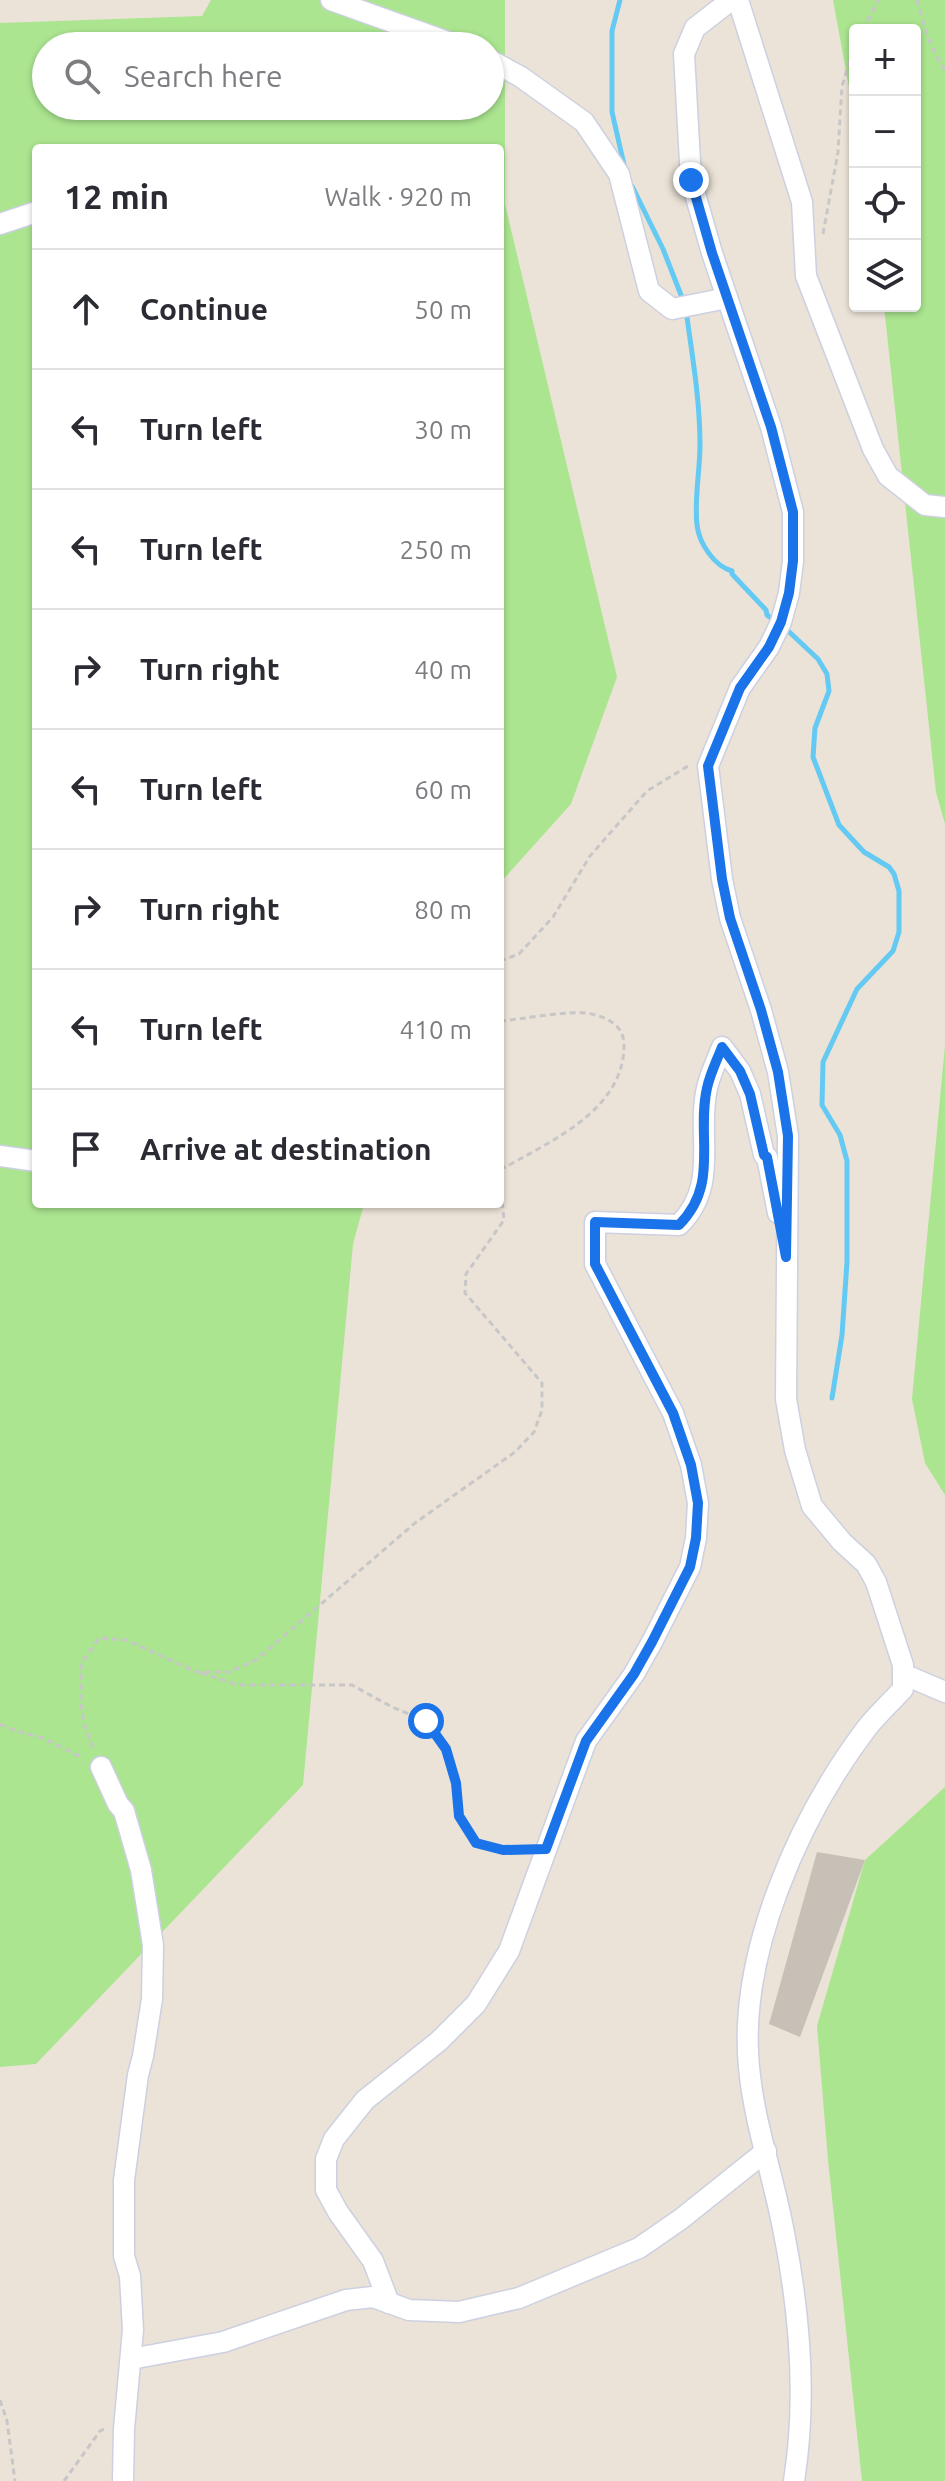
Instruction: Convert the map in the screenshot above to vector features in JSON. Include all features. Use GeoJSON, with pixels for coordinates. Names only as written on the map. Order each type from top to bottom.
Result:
{"type":"FeatureCollection","features":[{"type":"Feature","properties":{"kind":"street"},"geometry":{"type":"LineString","coordinates":[[331,0],[420,32]]}},
{"type":"Feature","properties":{"kind":"street"},"geometry":{"type":"LineString","coordinates":[[731,0],[695,28],[684,54],[691,180],[771,427],[793,512],[793,561],[781,622],[769,647],[740,688],[708,766],[730,918],[778,1072],[788,1136],[786,1399],[795,1450],[812,1506],[842,1542],[866,1564],[876,1582],[903,1665],[903,1689],[867,1728],[829,1785],[789,1864],[759,1946],[749,1999],[749,2066],[784,2234],[796,2310],[801,2385],[794,2481]]}},
{"type":"Feature","properties":{"kind":"street"},"geometry":{"type":"LineString","coordinates":[[738,0],[802,202],[806,276],[873,449],[888,476],[925,505],[945,507]]}},
{"type":"Feature","properties":{"kind":"street"},"geometry":{"type":"LineString","coordinates":[[504,68],[584,122],[619,174],[649,291],[672,309],[727,298]]}},
{"type":"Feature","properties":{"kind":"street"},"geometry":{"type":"LineString","coordinates":[[0,224],[32,213]]}},
{"type":"Feature","properties":{"kind":"street"},"geometry":{"type":"LineString","coordinates":[[389,2303],[373,2261],[326,2190],[326,2159],[334,2139],[365,2100],[439,2041],[476,2004],[509,1951],[586,1741],[634,1674],[690,1567],[698,1503],[691,1465],[673,1413],[595,1264],[595,1222],[679,1225],[690,1215],[703,1186],[707,1089],[722,1047],[740,1071],[750,1094],[767,1157],[786,1257]]}},
{"type":"Feature","properties":{"kind":"street"},"geometry":{"type":"LineString","coordinates":[[0,1156],[32,1160]]}},
{"type":"Feature","properties":{"kind":"street"},"geometry":{"type":"LineString","coordinates":[[903,1674],[945,1692]]}},
{"type":"Feature","properties":{"kind":"street"},"geometry":{"type":"LineString","coordinates":[[101,1767],[124,1811],[141,1870],[153,1945],[152,1999],[124,2180],[124,2256],[130,2276],[133,2330],[123,2481]]}},
{"type":"Feature","properties":{"kind":"street"},"geometry":{"type":"LineString","coordinates":[[131,2359],[223,2342],[346,2300],[373,2297],[409,2310],[459,2312],[519,2298],[639,2248],[681,2219],[766,2151]]}},
{"type":"Feature","properties":{"kind":"path"},"geometry":{"type":"LineString","coordinates":[[866,24],[878,0]]}},
{"type":"Feature","properties":{"kind":"path"},"geometry":{"type":"LineString","coordinates":[[917,0],[927,34],[945,70]]}},
{"type":"Feature","properties":{"kind":"path"},"geometry":{"type":"LineString","coordinates":[[821,242],[838,152],[842,86],[849,64]]}},
{"type":"Feature","properties":{"kind":"path"},"geometry":{"type":"LineString","coordinates":[[504,960],[519,954],[553,917],[590,856],[647,791],[712,752]]}},
{"type":"Feature","properties":{"kind":"path"},"geometry":{"type":"LineString","coordinates":[[504,1021],[585,1013],[612,1020],[624,1035],[624,1062],[612,1088],[575,1127],[504,1168]]}},
{"type":"Feature","properties":{"kind":"path"},"geometry":{"type":"LineString","coordinates":[[197,1672],[229,1672],[256,1660],[415,1523],[515,1452],[534,1432],[542,1410],[542,1383],[465,1293],[466,1274],[504,1220],[503,1208]]}},
{"type":"Feature","properties":{"kind":"path"},"geometry":{"type":"LineString","coordinates":[[101,1767],[84,1724],[81,1664],[99,1638],[126,1640],[197,1672],[238,1685],[352,1685],[426,1721],[446,1749],[456,1783],[459,1816],[476,1843],[503,1850],[546,1849]]}},
{"type":"Feature","properties":{"kind":"path"},"geometry":{"type":"LineString","coordinates":[[0,1724],[43,1738],[101,1767]]}},
{"type":"Feature","properties":{"kind":"path"},"geometry":{"type":"LineString","coordinates":[[0,2400],[7,2421],[15,2481]]}},
{"type":"Feature","properties":{"kind":"path"},"geometry":{"type":"LineString","coordinates":[[64,2481],[100,2431],[126,2414]]}},
{"type":"Feature","properties":{"kind":"green space"},"geometry":{"type":"Polygon","coordinates":[[[211,0],[505,0],[505,204],[617,677],[571,804],[504,879],[504,144],[32,144],[32,1208],[363,1208],[353,1244],[303,1785],[36,2064],[0,2067],[0,23],[202,16],[211,0]]]}},
{"type":"Feature","properties":{"kind":"green space"},"geometry":{"type":"Polygon","coordinates":[[[833,0],[945,0],[945,824],[936,792],[885,312],[921,312],[921,24],[849,24],[849,87],[833,0]]]}},
{"type":"Feature","properties":{"kind":"green space"},"geometry":{"type":"Polygon","coordinates":[[[945,1045],[945,1495],[925,1463],[912,1399],[945,1045]]]}},
{"type":"Feature","properties":{"kind":"green space"},"geometry":{"type":"Polygon","coordinates":[[[945,1787],[945,2481],[862,2481],[817,2026],[865,1860],[945,1787]]]}},
{"type":"Feature","properties":{"kind":"building"},"geometry":{"type":"Polygon","coordinates":[[[817,1852],[865,1860],[800,2037],[769,2024],[817,1852]]]}},
{"type":"Feature","properties":{"kind":"waterway"},"geometry":{"type":"LineString","coordinates":[[620,0],[612,31],[612,112],[625,169]]}},
{"type":"Feature","properties":{"kind":"waterway"},"geometry":{"type":"LineString","coordinates":[[632,186],[663,249],[683,300]]}},
{"type":"Feature","properties":{"kind":"waterway"},"geometry":{"type":"LineString","coordinates":[[686,310],[700,428],[696,505],[698,532],[714,559],[732,571],[776,622]]}},
{"type":"Feature","properties":{"kind":"waterway"},"geometry":{"type":"LineString","coordinates":[[784,627],[818,659],[827,674],[829,691],[815,728],[813,757],[839,825],[864,852],[889,867],[899,891],[899,932],[893,951],[857,989],[823,1062],[822,1105],[840,1135],[847,1161],[847,1262],[842,1335],[832,1398]]}},
{"type":"Feature","properties":{"kind":"route"},"geometry":{"type":"LineString","coordinates":[[426,1721],[446,1749],[456,1783],[459,1816],[476,1843],[503,1850],[546,1849],[586,1741],[634,1674],[690,1567],[698,1503],[691,1465],[673,1413],[595,1264],[595,1222],[679,1225],[690,1215],[703,1186],[707,1089],[722,1047],[740,1071],[750,1094],[767,1157],[786,1257],[788,1136],[778,1072],[730,918],[708,766],[740,688],[769,647],[781,622],[793,561],[793,512],[771,427],[712,253],[691,180]]}}]}
